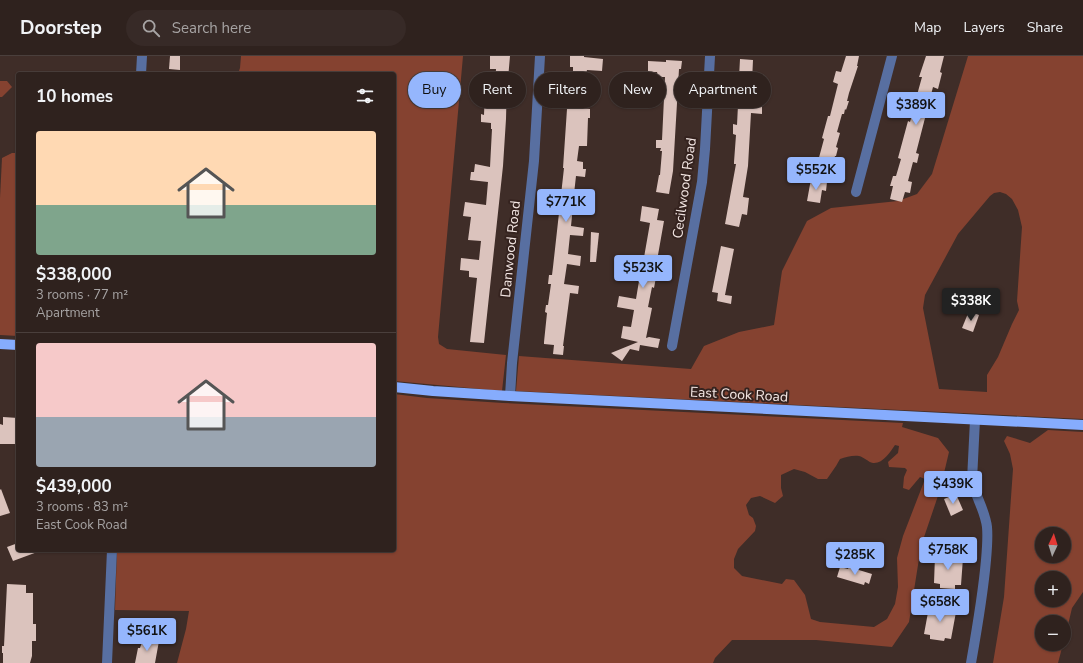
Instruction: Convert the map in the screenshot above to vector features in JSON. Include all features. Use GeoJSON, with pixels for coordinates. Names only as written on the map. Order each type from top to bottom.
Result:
{"type":"FeatureCollection","features":[{"type":"Feature","properties":{"kind":"main road"},"geometry":{"type":"LineString","coordinates":[[0,344],[16,345]]}},
{"type":"Feature","properties":{"kind":"main road","name":"East Cook Road"},"geometry":{"type":"LineString","coordinates":[[396,387],[510,396],[1083,425]]}},
{"type":"Feature","properties":{"kind":"street"},"geometry":{"type":"LineString","coordinates":[[141,72],[142,56]]}},
{"type":"Feature","properties":{"kind":"street","name":"Danwood Road"},"geometry":{"type":"LineString","coordinates":[[510,396],[512,363],[534,161],[540,56]]}},
{"type":"Feature","properties":{"kind":"street","name":"Cecilwood Road"},"geometry":{"type":"LineString","coordinates":[[672,346],[702,182],[710,56]]}},
{"type":"Feature","properties":{"kind":"street"},"geometry":{"type":"LineString","coordinates":[[856,192],[892,56]]}},
{"type":"Feature","properties":{"kind":"street"},"geometry":{"type":"LineString","coordinates":[[971,663],[984,588],[987,538],[987,526],[982,506],[974,489],[972,480],[975,420]]}},
{"type":"Feature","properties":{"kind":"street"},"geometry":{"type":"LineString","coordinates":[[107,663],[112,552]]}},
{"type":"Feature","properties":{"kind":"shaded area"},"geometry":{"type":"Polygon","coordinates":[[[241,56],[463,56],[461,78],[461,72],[408,72],[408,108],[458,108],[438,337],[439,344],[447,349],[506,355],[502,391],[396,381],[396,72],[239,72],[241,56]]]}},
{"type":"Feature","properties":{"kind":"shaded area"},"geometry":{"type":"Polygon","coordinates":[[[968,56],[1083,56],[1083,419],[516,391],[519,356],[691,369],[704,346],[739,332],[774,325],[782,271],[807,221],[831,208],[898,201],[917,194],[932,174],[968,56]],[[1000,192],[994,193],[990,196],[958,234],[925,295],[923,308],[939,389],[987,392],[987,375],[998,357],[1019,310],[1017,301],[1022,227],[1018,210],[1012,199],[1006,194],[1000,192]]]}},
{"type":"Feature","properties":{"kind":"shaded area"},"geometry":{"type":"Polygon","coordinates":[[[0,81],[7,81],[12,87],[2,97],[0,97],[0,81]]]}},
{"type":"Feature","properties":{"kind":"shaded area"},"geometry":{"type":"Polygon","coordinates":[[[12,153],[16,153],[16,336],[0,335],[0,198],[2,158],[12,153]]]}},
{"type":"Feature","properties":{"kind":"shaded area"},"geometry":{"type":"Polygon","coordinates":[[[396,394],[427,398],[503,403],[903,423],[902,427],[938,438],[949,452],[940,490],[921,546],[909,622],[892,647],[816,640],[732,640],[715,658],[713,663],[177,663],[189,611],[115,610],[117,552],[396,552],[396,394]],[[895,445],[883,460],[877,463],[873,463],[857,456],[850,456],[840,459],[827,479],[818,479],[805,472],[794,469],[781,475],[781,488],[783,496],[775,503],[760,496],[751,498],[746,505],[749,515],[753,518],[756,526],[755,531],[738,549],[734,559],[734,568],[742,576],[782,584],[786,579],[794,580],[805,595],[811,619],[820,622],[874,627],[887,619],[895,604],[898,587],[897,558],[903,536],[925,479],[920,477],[909,490],[903,488],[904,477],[907,470],[905,468],[889,467],[888,462],[898,453],[899,446],[895,445]]]}},
{"type":"Feature","properties":{"kind":"shaded area"},"geometry":{"type":"Polygon","coordinates":[[[1048,430],[1083,432],[1083,592],[1072,608],[1070,615],[1035,615],[1035,651],[1061,651],[1058,663],[993,663],[1004,597],[1013,469],[1010,454],[1004,441],[1007,436],[1030,443],[1048,430]]]}},
{"type":"Feature","properties":{"kind":"building"},"geometry":{"type":"Polygon","coordinates":[[[170,56],[180,56],[180,70],[169,69],[170,56]]]}},
{"type":"Feature","properties":{"kind":"building"},"geometry":{"type":"Polygon","coordinates":[[[490,56],[510,56],[509,72],[496,72],[496,69],[490,69],[490,56]]]}},
{"type":"Feature","properties":{"kind":"building"},"geometry":{"type":"Polygon","coordinates":[[[570,56],[584,56],[603,59],[602,71],[587,70],[586,72],[573,72],[573,67],[570,67],[570,56]]]}},
{"type":"Feature","properties":{"kind":"building"},"geometry":{"type":"Polygon","coordinates":[[[846,56],[859,56],[858,66],[847,101],[849,101],[844,114],[842,114],[837,132],[840,133],[836,147],[838,148],[836,156],[829,168],[817,165],[824,139],[822,138],[828,116],[830,116],[838,84],[833,82],[836,71],[841,72],[846,56]]]}},
{"type":"Feature","properties":{"kind":"building"},"geometry":{"type":"Polygon","coordinates":[[[926,56],[944,56],[940,72],[942,73],[938,89],[933,87],[916,153],[919,154],[917,163],[913,162],[908,181],[912,182],[910,193],[905,192],[902,202],[890,199],[893,186],[890,186],[893,176],[896,176],[901,159],[898,158],[908,121],[910,122],[915,105],[912,104],[915,94],[917,95],[922,77],[919,77],[926,56]]]}},
{"type":"Feature","properties":{"kind":"building"},"geometry":{"type":"Polygon","coordinates":[[[740,59],[753,60],[752,72],[739,72],[740,59]]]}},
{"type":"Feature","properties":{"kind":"building"},"geometry":{"type":"Polygon","coordinates":[[[666,60],[682,61],[681,69],[679,69],[679,72],[674,72],[674,108],[677,108],[673,171],[669,194],[656,192],[660,175],[662,151],[660,151],[661,148],[656,148],[656,140],[662,140],[664,108],[666,108],[666,72],[648,72],[648,61],[666,62],[666,60]]]}},
{"type":"Feature","properties":{"kind":"building"},"geometry":{"type":"Polygon","coordinates":[[[484,108],[506,108],[503,166],[484,343],[470,342],[477,278],[469,277],[469,271],[460,270],[461,258],[479,260],[481,241],[468,240],[471,217],[463,216],[465,202],[486,205],[488,182],[470,180],[471,172],[474,172],[475,164],[490,167],[492,129],[491,123],[481,122],[481,114],[484,115],[484,108]]]}},
{"type":"Feature","properties":{"kind":"building"},"geometry":{"type":"Polygon","coordinates":[[[579,108],[590,109],[590,118],[588,118],[587,146],[579,146],[577,161],[583,162],[583,169],[586,169],[585,177],[576,176],[574,194],[576,194],[575,206],[573,206],[571,226],[584,228],[583,236],[570,235],[568,254],[581,256],[580,266],[567,264],[564,284],[579,286],[578,294],[570,293],[563,355],[553,354],[554,345],[544,344],[544,342],[547,313],[545,312],[546,305],[548,305],[551,284],[548,284],[549,275],[552,275],[564,168],[567,109],[564,109],[579,108]]]}},
{"type":"Feature","properties":{"kind":"building"},"geometry":{"type":"Polygon","coordinates":[[[738,108],[762,108],[762,114],[751,113],[748,166],[743,197],[749,198],[747,215],[742,214],[739,227],[725,224],[736,164],[734,164],[734,162],[736,135],[733,134],[733,124],[737,125],[738,108]]]}},
{"type":"Feature","properties":{"kind":"building"},"geometry":{"type":"Polygon","coordinates":[[[811,179],[827,182],[826,191],[822,190],[820,203],[807,201],[811,179]]]}},
{"type":"Feature","properties":{"kind":"building"},"geometry":{"type":"Polygon","coordinates":[[[642,206],[659,209],[657,220],[664,221],[655,272],[657,272],[648,307],[652,308],[646,338],[649,337],[660,339],[658,348],[640,345],[639,351],[630,349],[622,361],[611,353],[638,342],[621,338],[623,326],[631,327],[634,310],[617,307],[619,296],[636,299],[639,281],[632,279],[634,268],[642,269],[650,223],[640,221],[642,206]]]}},
{"type":"Feature","properties":{"kind":"building"},"geometry":{"type":"Polygon","coordinates":[[[591,232],[599,233],[596,262],[590,262],[591,232]]]}},
{"type":"Feature","properties":{"kind":"building"},"geometry":{"type":"Polygon","coordinates":[[[721,246],[734,249],[725,295],[732,296],[731,304],[717,301],[718,293],[712,292],[721,246]]]}},
{"type":"Feature","properties":{"kind":"building"},"geometry":{"type":"Polygon","coordinates":[[[969,311],[979,315],[973,332],[962,328],[969,311]]]}},
{"type":"Feature","properties":{"kind":"building"},"geometry":{"type":"Polygon","coordinates":[[[3,417],[16,418],[16,444],[0,444],[0,424],[3,425],[3,417]]]}},
{"type":"Feature","properties":{"kind":"building"},"geometry":{"type":"Polygon","coordinates":[[[1,489],[10,513],[0,516],[0,490],[1,489]]]}},
{"type":"Feature","properties":{"kind":"building"},"geometry":{"type":"Polygon","coordinates":[[[956,494],[963,510],[951,516],[944,499],[956,494]]]}},
{"type":"Feature","properties":{"kind":"building"},"geometry":{"type":"Polygon","coordinates":[[[16,544],[16,552],[37,552],[13,561],[7,547],[16,544]]]}},
{"type":"Feature","properties":{"kind":"building"},"geometry":{"type":"Polygon","coordinates":[[[942,553],[957,554],[957,558],[963,558],[961,585],[955,585],[955,589],[940,588],[940,584],[934,583],[935,556],[942,557],[942,553]]]}},
{"type":"Feature","properties":{"kind":"building"},"geometry":{"type":"Polygon","coordinates":[[[840,567],[848,569],[849,567],[872,574],[869,584],[865,582],[864,585],[837,577],[840,567]]]}},
{"type":"Feature","properties":{"kind":"building"},"geometry":{"type":"Polygon","coordinates":[[[7,584],[26,585],[26,593],[33,593],[33,624],[36,624],[36,641],[32,641],[32,656],[30,663],[3,663],[2,646],[4,646],[7,584]]]}},
{"type":"Feature","properties":{"kind":"building"},"geometry":{"type":"Polygon","coordinates":[[[936,605],[951,607],[950,611],[956,612],[951,639],[945,638],[944,641],[930,639],[930,635],[924,634],[929,607],[935,608],[936,605]]]}},
{"type":"Feature","properties":{"kind":"building"},"geometry":{"type":"Polygon","coordinates":[[[143,639],[159,641],[155,663],[135,663],[138,648],[140,648],[143,639]]]}}]}
